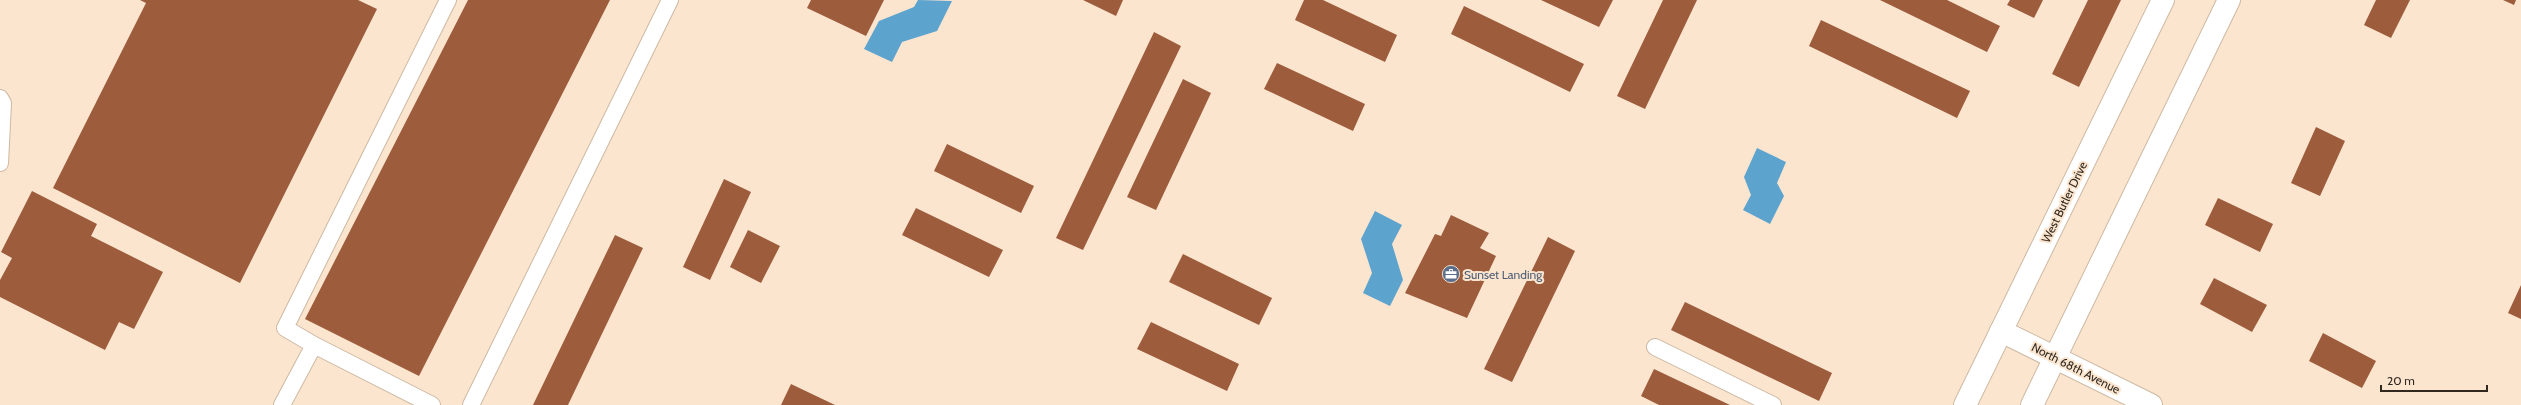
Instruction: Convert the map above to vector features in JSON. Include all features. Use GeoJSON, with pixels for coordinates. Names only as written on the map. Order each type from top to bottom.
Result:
{"type":"FeatureCollection","features":[{"type":"Feature","properties":{"kind":"street","name":"West Butler Drive"},"geometry":{"type":"LineString","coordinates":[[1966,405],[2163,0]]}},
{"type":"Feature","properties":{"kind":"street"},"geometry":{"type":"LineString","coordinates":[[2032,405],[2229,0]]}},
{"type":"Feature","properties":{"kind":"street","name":"North 68th Avenue"},"geometry":{"type":"LineString","coordinates":[[2001,331],[2056,356],[2151,405]]}},
{"type":"Feature","properties":{"kind":"lane"},"geometry":{"type":"LineString","coordinates":[[432,405],[314,345],[285,328],[448,0]]}},
{"type":"Feature","properties":{"kind":"lane"},"geometry":{"type":"LineString","coordinates":[[471,405],[670,0]]}},
{"type":"Feature","properties":{"kind":"lane"},"geometry":{"type":"LineString","coordinates":[[0,98],[3,103],[0,163]]}},
{"type":"Feature","properties":{"kind":"lane"},"geometry":{"type":"LineString","coordinates":[[282,405],[314,345]]}},
{"type":"Feature","properties":{"kind":"lane"},"geometry":{"type":"LineString","coordinates":[[1655,347],[1773,405]]}},
{"type":"Feature","properties":{"kind":"water"},"geometry":{"type":"Polygon","coordinates":[[[918,0],[952,1],[937,31],[902,42],[892,62],[864,49],[879,21],[914,7],[918,0]]]}},
{"type":"Feature","properties":{"kind":"water"},"geometry":{"type":"Polygon","coordinates":[[[1757,148],[1786,162],[1777,183],[1784,196],[1770,224],[1743,210],[1751,195],[1744,177],[1757,148]]]}},
{"type":"Feature","properties":{"kind":"water"},"geometry":{"type":"Polygon","coordinates":[[[1375,211],[1402,225],[1392,244],[1403,280],[1390,306],[1363,293],[1372,273],[1361,239],[1375,211]]]}},
{"type":"Feature","properties":{"kind":"building"},"geometry":{"type":"Polygon","coordinates":[[[140,0],[358,0],[377,9],[240,283],[53,188],[146,3],[140,0]]]}},
{"type":"Feature","properties":{"kind":"building"},"geometry":{"type":"Polygon","coordinates":[[[468,0],[610,0],[419,376],[305,319],[468,0]]]}},
{"type":"Feature","properties":{"kind":"building"},"geometry":{"type":"Polygon","coordinates":[[[811,0],[884,0],[866,36],[807,8],[811,0]]]}},
{"type":"Feature","properties":{"kind":"building"},"geometry":{"type":"Polygon","coordinates":[[[1083,0],[1123,0],[1116,16],[1083,0]]]}},
{"type":"Feature","properties":{"kind":"building"},"geometry":{"type":"Polygon","coordinates":[[[1304,0],[1323,0],[1397,35],[1385,62],[1295,20],[1304,0]]]}},
{"type":"Feature","properties":{"kind":"building"},"geometry":{"type":"Polygon","coordinates":[[[1541,0],[1613,0],[1599,27],[1541,0]]]}},
{"type":"Feature","properties":{"kind":"building"},"geometry":{"type":"Polygon","coordinates":[[[1663,0],[1697,0],[1645,109],[1617,96],[1663,0]]]}},
{"type":"Feature","properties":{"kind":"building"},"geometry":{"type":"Polygon","coordinates":[[[1880,0],[1947,0],[2000,26],[1987,52],[1880,0]]]}},
{"type":"Feature","properties":{"kind":"building"},"geometry":{"type":"Polygon","coordinates":[[[2010,0],[2043,0],[2034,18],[2007,5],[2010,0]]]}},
{"type":"Feature","properties":{"kind":"building"},"geometry":{"type":"Polygon","coordinates":[[[2088,0],[2121,0],[2079,87],[2052,74],[2088,0]]]}},
{"type":"Feature","properties":{"kind":"building"},"geometry":{"type":"Polygon","coordinates":[[[2376,0],[2410,0],[2391,38],[2364,25],[2376,0]]]}},
{"type":"Feature","properties":{"kind":"building"},"geometry":{"type":"Polygon","coordinates":[[[2503,0],[2516,0],[2514,5],[2503,0]]]}},
{"type":"Feature","properties":{"kind":"building"},"geometry":{"type":"Polygon","coordinates":[[[1464,6],[1584,64],[1570,92],[1451,34],[1464,6]]]}},
{"type":"Feature","properties":{"kind":"building"},"geometry":{"type":"Polygon","coordinates":[[[1821,20],[1970,91],[1957,118],[1809,46],[1821,20]]]}},
{"type":"Feature","properties":{"kind":"building"},"geometry":{"type":"Polygon","coordinates":[[[1154,32],[1181,46],[1083,250],[1056,238],[1154,32]]]}},
{"type":"Feature","properties":{"kind":"building"},"geometry":{"type":"Polygon","coordinates":[[[1277,63],[1365,104],[1353,131],[1264,89],[1277,63]]]}},
{"type":"Feature","properties":{"kind":"building"},"geometry":{"type":"Polygon","coordinates":[[[1183,79],[1211,93],[1156,210],[1127,197],[1183,79]]]}},
{"type":"Feature","properties":{"kind":"building"},"geometry":{"type":"Polygon","coordinates":[[[2316,127],[2345,141],[2320,196],[2291,183],[2316,127]]]}},
{"type":"Feature","properties":{"kind":"building"},"geometry":{"type":"Polygon","coordinates":[[[947,144],[1034,186],[1021,213],[934,171],[947,144]]]}},
{"type":"Feature","properties":{"kind":"building"},"geometry":{"type":"Polygon","coordinates":[[[724,179],[751,192],[710,280],[683,267],[724,179]]]}},
{"type":"Feature","properties":{"kind":"building"},"geometry":{"type":"Polygon","coordinates":[[[32,191],[97,224],[91,236],[163,272],[134,329],[119,322],[105,350],[0,297],[0,280],[12,258],[1,252],[32,191]]]}},
{"type":"Feature","properties":{"kind":"building"},"geometry":{"type":"Polygon","coordinates":[[[2218,198],[2273,224],[2260,252],[2205,225],[2218,198]]]}},
{"type":"Feature","properties":{"kind":"building"},"geometry":{"type":"Polygon","coordinates":[[[916,208],[1003,250],[989,277],[902,235],[916,208]]]}},
{"type":"Feature","properties":{"kind":"building","name":"Sunset Landing"},"geometry":{"type":"Polygon","coordinates":[[[1451,215],[1489,233],[1480,248],[1496,256],[1467,318],[1405,293],[1435,234],[1441,236],[1451,215]]]}},
{"type":"Feature","properties":{"kind":"building"},"geometry":{"type":"Polygon","coordinates":[[[748,230],[780,246],[761,283],[730,267],[748,230]]]}},
{"type":"Feature","properties":{"kind":"building"},"geometry":{"type":"Polygon","coordinates":[[[615,235],[643,248],[568,405],[533,405],[615,235]]]}},
{"type":"Feature","properties":{"kind":"building"},"geometry":{"type":"Polygon","coordinates":[[[1548,237],[1575,251],[1512,382],[1484,369],[1548,237]]]}},
{"type":"Feature","properties":{"kind":"building"},"geometry":{"type":"Polygon","coordinates":[[[1183,254],[1272,298],[1259,325],[1169,282],[1183,254]]]}},
{"type":"Feature","properties":{"kind":"building"},"geometry":{"type":"Polygon","coordinates":[[[2214,278],[2267,305],[2252,332],[2200,304],[2214,278]]]}},
{"type":"Feature","properties":{"kind":"building"},"geometry":{"type":"Polygon","coordinates":[[[2521,285],[2521,319],[2508,313],[2521,285]]]}},
{"type":"Feature","properties":{"kind":"building"},"geometry":{"type":"Polygon","coordinates":[[[1685,302],[1832,373],[1819,401],[1671,330],[1685,302]]]}},
{"type":"Feature","properties":{"kind":"building"},"geometry":{"type":"Polygon","coordinates":[[[1151,322],[1239,364],[1227,391],[1137,349],[1151,322]]]}},
{"type":"Feature","properties":{"kind":"building"},"geometry":{"type":"Polygon","coordinates":[[[2323,333],[2376,361],[2362,388],[2309,361],[2323,333]]]}},
{"type":"Feature","properties":{"kind":"building"},"geometry":{"type":"Polygon","coordinates":[[[1654,369],[1730,405],[1659,405],[1641,396],[1654,369]]]}},
{"type":"Feature","properties":{"kind":"building"},"geometry":{"type":"Polygon","coordinates":[[[791,384],[835,405],[781,405],[791,384]]]}},
{"type":"Feature","properties":{"kind":"place","name":"Sunset Landing"},"geometry":{"type":"Point","coordinates":[1451,274]}}]}
